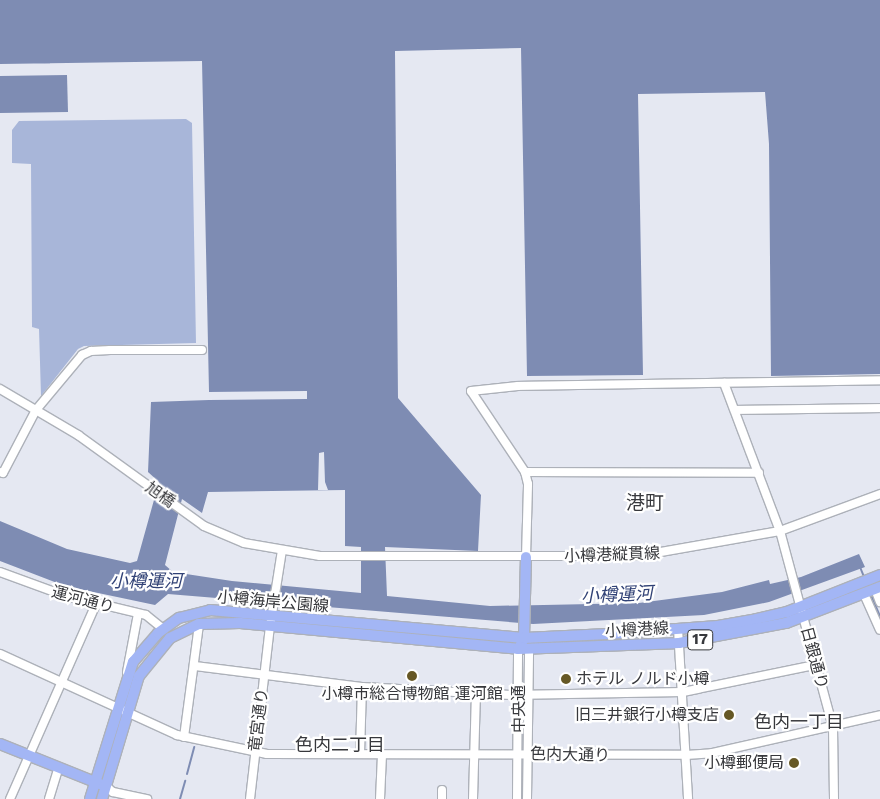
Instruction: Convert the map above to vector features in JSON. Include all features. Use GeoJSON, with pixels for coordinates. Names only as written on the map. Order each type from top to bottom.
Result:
{"type":"FeatureCollection","features":[{"type":"Feature","properties":{"kind":"main road"},"geometry":{"type":"LineString","coordinates":[[526,557],[524,638],[529,649]]}},
{"type":"Feature","properties":{"kind":"main road","name":"小樽港線"},"geometry":{"type":"LineString","coordinates":[[524,638],[678,629],[728,624],[800,607],[858,584],[877,583]]}},
{"type":"Feature","properties":{"kind":"main road","name":"小樽港線"},"geometry":{"type":"LineString","coordinates":[[518,649],[679,643],[758,631],[803,618],[864,594],[877,583]]}},
{"type":"Feature","properties":{"kind":"main road","name":"小樽海岸公園線"},"geometry":{"type":"LineString","coordinates":[[102,799],[122,709],[126,677],[133,662],[164,629],[179,618],[210,610],[271,621],[518,649]]}},
{"type":"Feature","properties":{"kind":"main road","name":"小樽海岸公園線"},"geometry":{"type":"LineString","coordinates":[[90,799],[122,709],[139,676],[161,645],[178,632],[199,624],[211,621],[271,621],[524,638]]}},
{"type":"Feature","properties":{"kind":"main road"},"geometry":{"type":"LineString","coordinates":[[518,649],[524,638]]}},
{"type":"Feature","properties":{"kind":"main road"},"geometry":{"type":"LineString","coordinates":[[0,744],[58,769],[106,786]]}},
{"type":"Feature","properties":{"kind":"street"},"geometry":{"type":"LineString","coordinates":[[0,472],[3,473],[36,410],[82,355],[91,351],[202,350]]}},
{"type":"Feature","properties":{"kind":"street"},"geometry":{"type":"LineString","coordinates":[[526,557],[528,484],[525,472],[471,390],[518,386],[880,380]]}},
{"type":"Feature","properties":{"kind":"street","name":"日銀通り"},"geometry":{"type":"LineString","coordinates":[[724,383],[736,410],[780,531],[833,727],[834,799]]}},
{"type":"Feature","properties":{"kind":"street","name":"旭橋"},"geometry":{"type":"LineString","coordinates":[[0,389],[36,410],[130,473],[190,517],[232,539],[282,550]]}},
{"type":"Feature","properties":{"kind":"street"},"geometry":{"type":"LineString","coordinates":[[736,410],[880,408]]}},
{"type":"Feature","properties":{"kind":"street"},"geometry":{"type":"LineString","coordinates":[[525,472],[759,473]]}},
{"type":"Feature","properties":{"kind":"street","name":"小樽港縦貫線"},"geometry":{"type":"LineString","coordinates":[[282,550],[354,558],[638,556],[780,531],[880,494]]}},
{"type":"Feature","properties":{"kind":"street","name":"竜宮通り"},"geometry":{"type":"LineString","coordinates":[[250,799],[273,604],[282,550]]}},
{"type":"Feature","properties":{"kind":"street","name":"運河通り"},"geometry":{"type":"LineString","coordinates":[[0,572],[28,584],[153,618],[164,629]]}},
{"type":"Feature","properties":{"kind":"street"},"geometry":{"type":"LineString","coordinates":[[877,583],[880,602]]}},
{"type":"Feature","properties":{"kind":"street"},"geometry":{"type":"LineString","coordinates":[[864,594],[880,630]]}},
{"type":"Feature","properties":{"kind":"street"},"geometry":{"type":"LineString","coordinates":[[10,799],[96,604]]}},
{"type":"Feature","properties":{"kind":"street"},"geometry":{"type":"LineString","coordinates":[[126,677],[138,614]]}},
{"type":"Feature","properties":{"kind":"street"},"geometry":{"type":"LineString","coordinates":[[184,736],[195,666],[199,624]]}},
{"type":"Feature","properties":{"kind":"street"},"geometry":{"type":"LineString","coordinates":[[678,629],[684,692],[688,799]]}},
{"type":"Feature","properties":{"kind":"street","name":"中央通"},"geometry":{"type":"LineString","coordinates":[[517,799],[518,649]]}},
{"type":"Feature","properties":{"kind":"street","name":"中央通"},"geometry":{"type":"LineString","coordinates":[[527,799],[529,649]]}},
{"type":"Feature","properties":{"kind":"street","name":"色内大通り"},"geometry":{"type":"LineString","coordinates":[[0,654],[61,683],[184,736],[255,752],[382,755],[476,753],[686,756],[833,727],[880,715]]}},
{"type":"Feature","properties":{"kind":"street"},"geometry":{"type":"LineString","coordinates":[[195,666],[362,686],[476,694],[528,695],[684,692],[815,665]]}},
{"type":"Feature","properties":{"kind":"street"},"geometry":{"type":"LineString","coordinates":[[360,754],[362,686]]}},
{"type":"Feature","properties":{"kind":"street"},"geometry":{"type":"LineString","coordinates":[[473,799],[476,753],[476,694]]}},
{"type":"Feature","properties":{"kind":"street"},"geometry":{"type":"LineString","coordinates":[[380,799],[382,755]]}},
{"type":"Feature","properties":{"kind":"street"},"geometry":{"type":"LineString","coordinates":[[49,799],[58,769]]}},
{"type":"Feature","properties":{"kind":"street"},"geometry":{"type":"LineString","coordinates":[[106,786],[113,792],[147,799]]}},
{"type":"Feature","properties":{"kind":"street"},"geometry":{"type":"LineString","coordinates":[[442,790],[442,799]]}},
{"type":"Feature","properties":{"kind":"shaded area"},"geometry":{"type":"Polygon","coordinates":[[[186,119],[192,123],[196,343],[84,346],[78,349],[41,396],[39,329],[32,327],[31,164],[12,163],[12,130],[19,121],[186,119]]]}},
{"type":"Feature","properties":{"kind":"water","name":"小樽運河"},"geometry":{"type":"Polygon","coordinates":[[[0,0],[880,0],[880,374],[771,376],[769,144],[765,92],[638,94],[643,375],[527,376],[521,48],[395,51],[398,398],[481,495],[478,551],[385,547],[387,596],[490,606],[639,603],[722,592],[769,580],[770,584],[801,577],[859,554],[865,567],[769,602],[704,615],[533,624],[168,594],[155,605],[65,586],[0,561],[0,521],[67,549],[130,563],[137,561],[159,482],[148,472],[151,402],[209,400],[209,392],[202,61],[0,64],[0,0]],[[345,490],[208,492],[202,513],[182,499],[165,565],[173,572],[232,581],[361,593],[361,547],[345,546],[345,490]]]}},
{"type":"Feature","properties":{"kind":"water"},"geometry":{"type":"Polygon","coordinates":[[[67,75],[68,112],[0,113],[0,76],[67,75]]]}},
{"type":"Feature","properties":{"kind":"pier"},"geometry":{"type":"Polygon","coordinates":[[[307,391],[307,399],[209,400],[209,392],[307,391]]]}},
{"type":"Feature","properties":{"kind":"pier"},"geometry":{"type":"Polygon","coordinates":[[[324,452],[325,482],[328,490],[318,490],[319,453],[324,452]]]}},
{"type":"Feature","properties":{"kind":"waterway"},"geometry":{"type":"LineString","coordinates":[[860,567],[864,577]]}},
{"type":"Feature","properties":{"kind":"waterway"},"geometry":{"type":"LineString","coordinates":[[871,595],[880,616]]}},
{"type":"Feature","properties":{"kind":"waterway"},"geometry":{"type":"LineString","coordinates":[[199,651],[201,637]]}},
{"type":"Feature","properties":{"kind":"waterway"},"geometry":{"type":"LineString","coordinates":[[187,774],[194,747]]}},
{"type":"Feature","properties":{"kind":"waterway"},"geometry":{"type":"LineString","coordinates":[[180,799],[185,781]]}},
{"type":"Feature","properties":{"kind":"place","name":"小樽市総合博物館 運河館"},"geometry":{"type":"Point","coordinates":[412,676]}},
{"type":"Feature","properties":{"kind":"place","name":"ホテル ノルド小樽"},"geometry":{"type":"Point","coordinates":[566,679]}},
{"type":"Feature","properties":{"kind":"place","name":"旧三井銀行小樽支店"},"geometry":{"type":"Point","coordinates":[729,715]}},
{"type":"Feature","properties":{"kind":"place","name":"小樽郵便局"},"geometry":{"type":"Point","coordinates":[794,763]}},
{"type":"Feature","properties":{"kind":"district","name":"港町"},"geometry":{"type":"Point","coordinates":[645,503]}},
{"type":"Feature","properties":{"kind":"district","name":"色内一丁目"},"geometry":{"type":"Point","coordinates":[799,722]}},
{"type":"Feature","properties":{"kind":"district","name":"色内二丁目"},"geometry":{"type":"Point","coordinates":[340,745]}}]}
